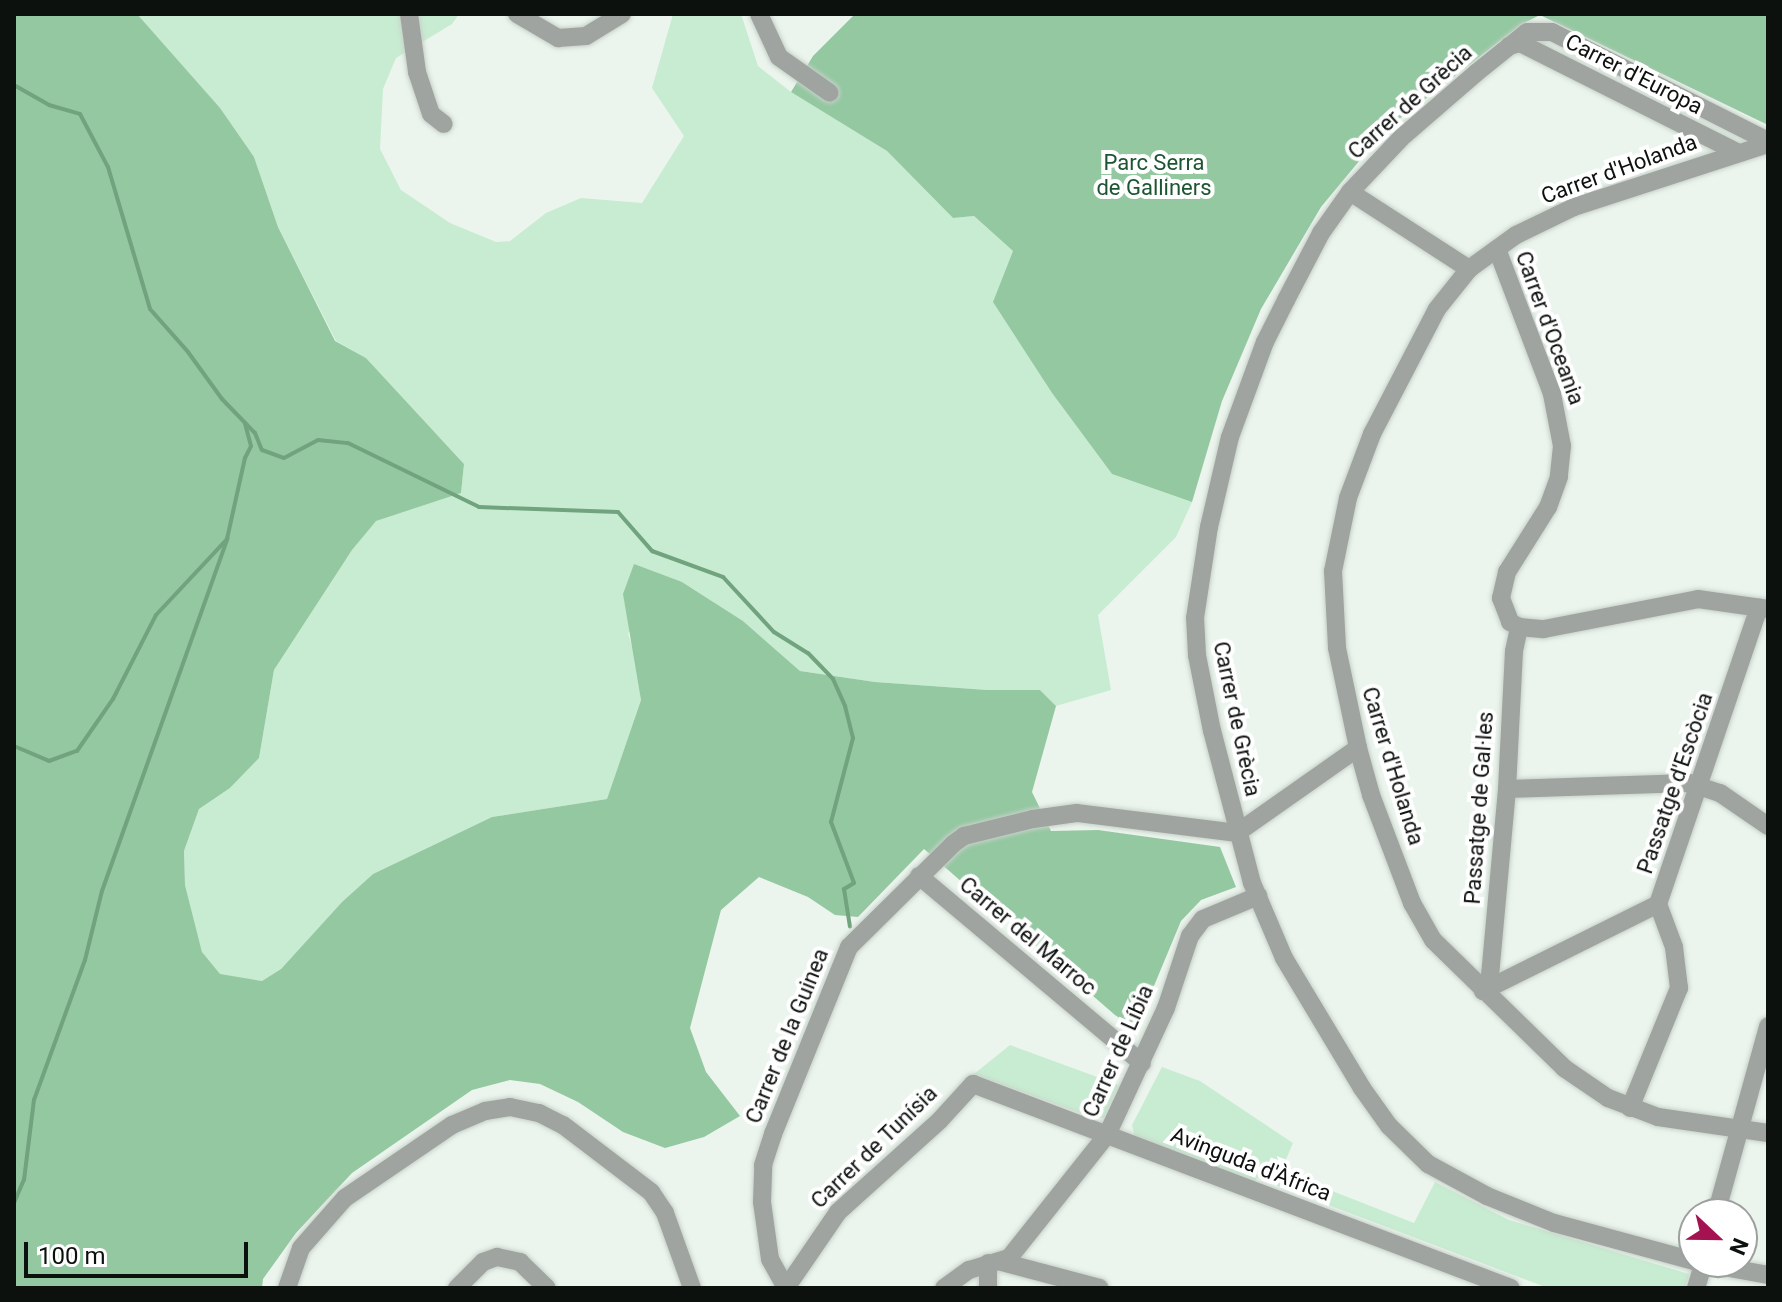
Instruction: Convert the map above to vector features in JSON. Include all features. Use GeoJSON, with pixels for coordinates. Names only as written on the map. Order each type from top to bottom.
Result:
{"type":"FeatureCollection","features":[{"type":"Feature","properties":{"kind":"street"},"geometry":{"type":"LineString","coordinates":[[409,14],[417,72],[431,114],[444,124]]}},
{"type":"Feature","properties":{"kind":"street"},"geometry":{"type":"LineString","coordinates":[[517,14],[558,38],[586,36],[622,14]]}},
{"type":"Feature","properties":{"kind":"street"},"geometry":{"type":"LineString","coordinates":[[759,14],[779,57],[830,93]]}},
{"type":"Feature","properties":{"kind":"street","name":"Carrer d'Europa"},"geometry":{"type":"LineString","coordinates":[[1509,46],[1527,32],[1552,32],[1768,142]]}},
{"type":"Feature","properties":{"kind":"street","name":"Carrer d'Europa"},"geometry":{"type":"LineString","coordinates":[[1509,46],[1520,43],[1739,153]]}},
{"type":"Feature","properties":{"kind":"street","name":"Carrer de Grècia"},"geometry":{"type":"LineString","coordinates":[[1509,46],[1412,128],[1350,192],[1321,233],[1265,342],[1250,379],[1219,479],[1195,618],[1197,655],[1237,833],[1258,896],[1284,958],[1362,1088],[1389,1126],[1428,1164],[1487,1196],[1554,1223],[1678,1256]]}},
{"type":"Feature","properties":{"kind":"street","name":"Carrer d'Holanda"},"geometry":{"type":"LineString","coordinates":[[1768,142],[1594,199],[1516,235],[1469,269],[1437,309],[1372,434],[1357,469],[1338,539],[1333,571],[1337,648],[1358,748],[1412,903],[1433,940],[1564,1068],[1585,1084],[1630,1108],[1658,1117],[1736,1131],[1768,1133]]}},
{"type":"Feature","properties":{"kind":"street"},"geometry":{"type":"LineString","coordinates":[[1350,192],[1469,269]]}},
{"type":"Feature","properties":{"kind":"street","name":"Carrer d'Oceania"},"geometry":{"type":"LineString","coordinates":[[1497,249],[1552,394],[1563,461],[1554,493],[1512,558],[1502,586],[1504,611],[1510,622],[1519,627]]}},
{"type":"Feature","properties":{"kind":"street"},"geometry":{"type":"LineString","coordinates":[[1519,627],[1562,626],[1698,599],[1763,609]]}},
{"type":"Feature","properties":{"kind":"street","name":"Passatge d'Escòcia"},"geometry":{"type":"LineString","coordinates":[[1630,1108],[1679,988],[1674,947],[1658,904],[1763,609]]}},
{"type":"Feature","properties":{"kind":"street","name":"Passatge de Gal·les"},"geometry":{"type":"LineString","coordinates":[[1483,991],[1490,976],[1507,789],[1514,651],[1519,627]]}},
{"type":"Feature","properties":{"kind":"street"},"geometry":{"type":"LineString","coordinates":[[1237,833],[1358,748]]}},
{"type":"Feature","properties":{"kind":"street"},"geometry":{"type":"LineString","coordinates":[[1507,789],[1689,783],[1720,793],[1768,826]]}},
{"type":"Feature","properties":{"kind":"street","name":"Carrer de la Guinea"},"geometry":{"type":"LineString","coordinates":[[786,1288],[776,1273],[768,1247],[762,1202],[763,1165],[849,947],[919,876],[964,836],[1056,814],[1077,813],[1237,833]]}},
{"type":"Feature","properties":{"kind":"street","name":"Carrer del Marroc"},"geometry":{"type":"LineString","coordinates":[[919,876],[1142,1063]]}},
{"type":"Feature","properties":{"kind":"street","name":"Carrer de Líbia"},"geometry":{"type":"LineString","coordinates":[[944,1288],[969,1270],[1009,1258],[1107,1135],[1166,1008],[1190,936],[1203,919],[1258,896]]}},
{"type":"Feature","properties":{"kind":"street"},"geometry":{"type":"LineString","coordinates":[[1483,991],[1658,904]]}},
{"type":"Feature","properties":{"kind":"street"},"geometry":{"type":"LineString","coordinates":[[1720,1198],[1736,1131],[1768,1026]]}},
{"type":"Feature","properties":{"kind":"street","name":"Carrer de Tunísia"},"geometry":{"type":"LineString","coordinates":[[786,1288],[838,1212],[929,1130],[973,1084]]}},
{"type":"Feature","properties":{"kind":"street","name":"Avinguda d'Àfrica"},"geometry":{"type":"LineString","coordinates":[[973,1084],[1511,1288]]}},
{"type":"Feature","properties":{"kind":"street"},"geometry":{"type":"LineString","coordinates":[[287,1288],[301,1248],[345,1198],[452,1125],[485,1111],[510,1107],[539,1113],[563,1125],[651,1192],[665,1213],[692,1288]]}},
{"type":"Feature","properties":{"kind":"street"},"geometry":{"type":"LineString","coordinates":[[457,1288],[476,1267],[497,1257],[520,1262],[547,1288]]}},
{"type":"Feature","properties":{"kind":"street"},"geometry":{"type":"LineString","coordinates":[[988,1288],[995,1263],[1100,1288]]}},
{"type":"Feature","properties":{"kind":"green space"},"geometry":{"type":"Polygon","coordinates":[[[14,14],[137,14],[220,108],[254,157],[278,227],[335,341],[366,358],[464,464],[461,493],[376,521],[352,550],[274,670],[259,758],[230,788],[199,809],[184,851],[185,885],[202,952],[220,974],[262,981],[281,969],[342,902],[373,874],[492,817],[607,799],[641,700],[623,594],[634,564],[682,582],[743,621],[800,671],[875,682],[987,690],[1040,690],[1056,706],[1032,792],[1051,831],[1098,830],[1220,847],[1236,887],[1201,900],[1181,921],[1136,1029],[1115,1015],[924,849],[858,917],[835,915],[808,897],[759,877],[721,910],[690,1028],[706,1072],[740,1116],[704,1137],[665,1148],[623,1132],[578,1102],[540,1084],[510,1080],[472,1090],[352,1173],[296,1233],[263,1279],[262,1288],[14,1288],[14,14]]]}},
{"type":"Feature","properties":{"kind":"green space"},"geometry":{"type":"Polygon","coordinates":[[[137,14],[459,14],[452,24],[396,58],[383,89],[380,149],[401,190],[450,223],[496,242],[510,241],[546,213],[581,198],[642,203],[684,136],[652,88],[673,14],[741,14],[758,66],[791,92],[887,151],[953,218],[974,216],[1013,251],[994,302],[1052,393],[1112,474],[1192,502],[1176,537],[1098,615],[1111,690],[1056,706],[1040,690],[987,690],[875,682],[800,671],[743,621],[682,582],[628,633],[637,663],[641,700],[607,799],[492,817],[373,874],[342,902],[281,969],[262,981],[220,975],[202,952],[185,885],[184,851],[199,809],[230,788],[259,758],[274,670],[352,550],[375,521],[461,493],[464,464],[366,358],[336,341],[278,227],[254,157],[137,14]]]}},
{"type":"Feature","properties":{"kind":"green space","name":"Parc Serra de Galliners"},"geometry":{"type":"Polygon","coordinates":[[[855,14],[1768,14],[1768,125],[1540,15],[1522,24],[1385,130],[1321,207],[1261,309],[1222,401],[1192,502],[1112,474],[1052,393],[993,302],[1013,251],[974,216],[953,218],[887,151],[791,92],[813,56],[855,14]]]}},
{"type":"Feature","properties":{"kind":"green space"},"geometry":{"type":"Polygon","coordinates":[[[1010,1045],[1119,1085],[1104,1118],[1094,1118],[974,1074],[1010,1045]]]}},
{"type":"Feature","properties":{"kind":"green space"},"geometry":{"type":"Polygon","coordinates":[[[1162,1067],[1200,1081],[1293,1143],[1281,1171],[1414,1223],[1435,1182],[1509,1220],[1678,1271],[1678,1278],[1688,1278],[1685,1288],[1548,1288],[1257,1178],[1254,1184],[1135,1138],[1132,1125],[1162,1067]]]}},
{"type":"Feature","properties":{"kind":"waterway"},"geometry":{"type":"LineString","coordinates":[[14,85],[49,105],[80,114],[108,167],[150,309],[188,352],[222,399],[255,433],[262,450],[284,458],[318,440],[348,443],[479,507],[618,512],[652,551],[723,577],[774,632],[808,653],[833,679],[845,706],[853,738],[831,822],[854,883],[844,889],[850,927]]}},
{"type":"Feature","properties":{"kind":"waterway"},"geometry":{"type":"LineString","coordinates":[[14,746],[49,761],[77,751],[113,699],[156,615],[227,539],[245,458],[251,446],[245,423]]}},
{"type":"Feature","properties":{"kind":"waterway"},"geometry":{"type":"LineString","coordinates":[[14,1203],[24,1180],[34,1100],[85,960],[102,891],[227,539]]}}]}
